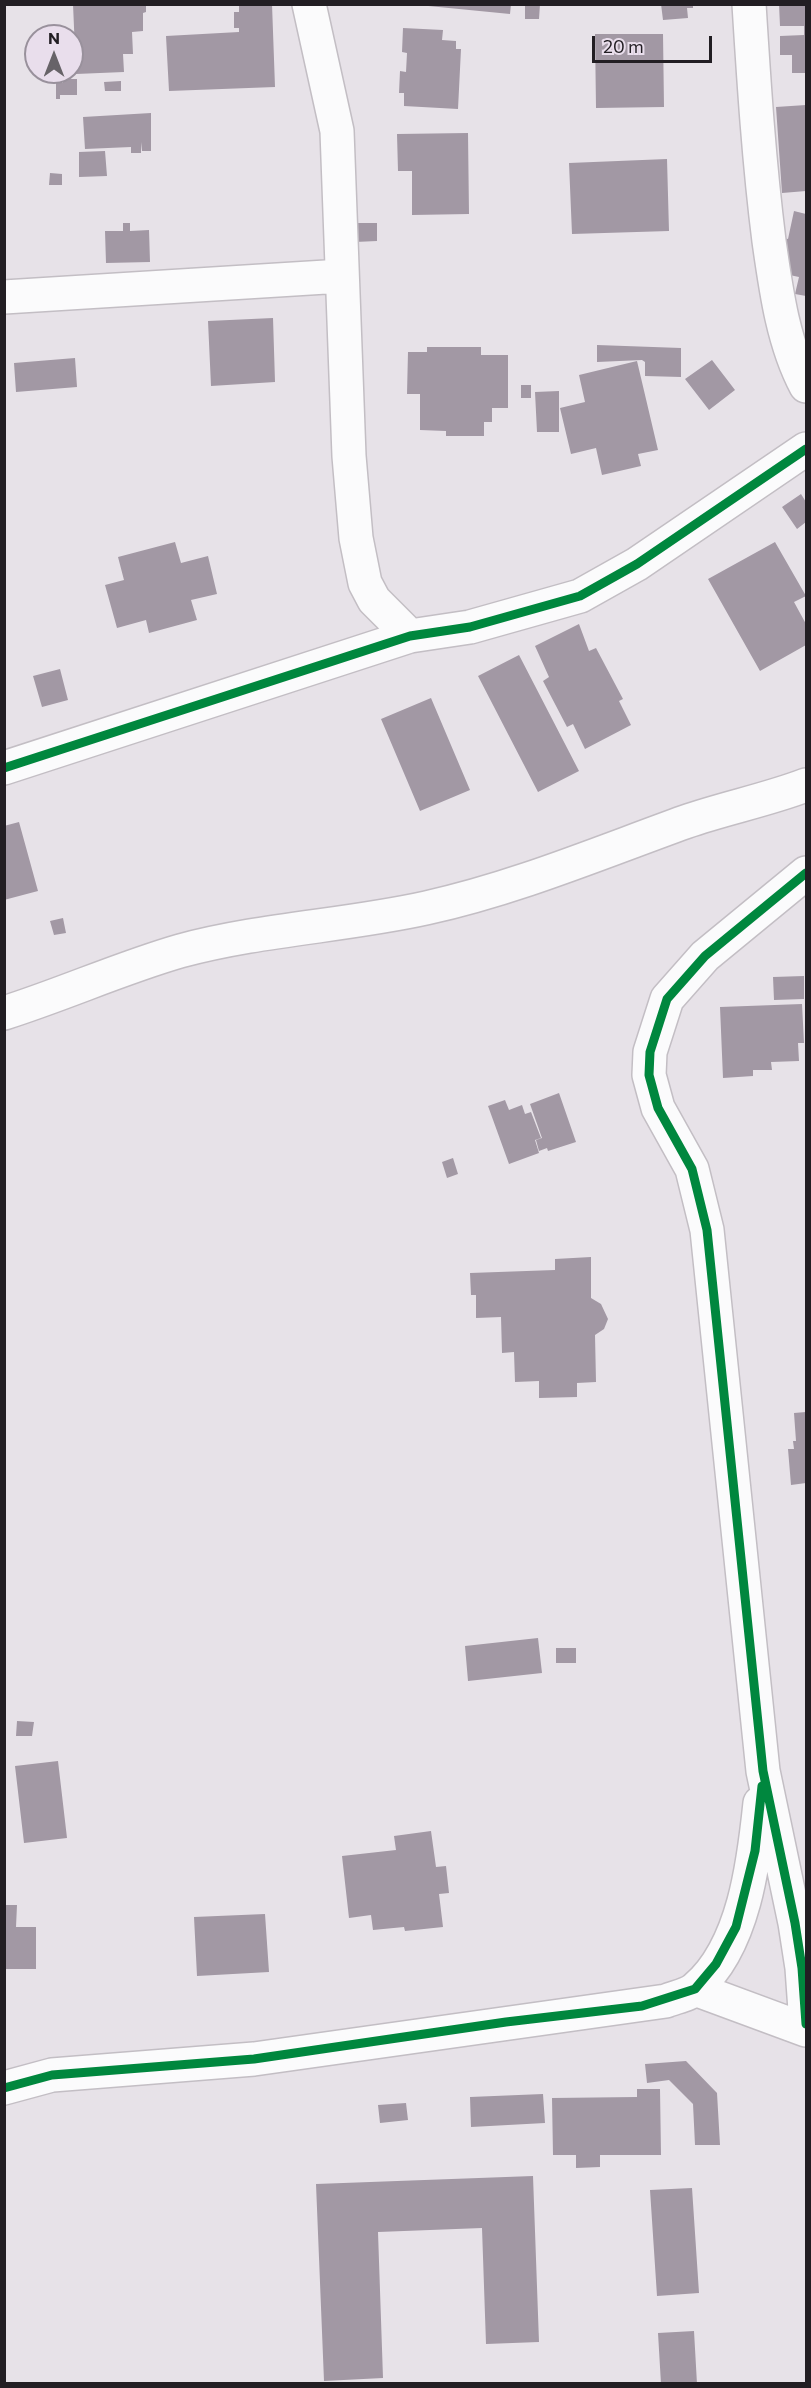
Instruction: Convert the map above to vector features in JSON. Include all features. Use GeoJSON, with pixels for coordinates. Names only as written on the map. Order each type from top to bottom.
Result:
{"type":"FeatureCollection","features":[{"type":"Feature","properties":{"kind":"street"},"geometry":{"type":"LineString","coordinates":[[309,4],[337,131],[349,456],[360,563],[374,600],[410,636]]}},
{"type":"Feature","properties":{"kind":"street"},"geometry":{"type":"LineString","coordinates":[[748,4],[759,165],[774,278],[789,343],[797,369],[807,386]]}},
{"type":"Feature","properties":{"kind":"street"},"geometry":{"type":"LineString","coordinates":[[4,297],[342,276]]}},
{"type":"Feature","properties":{"kind":"street"},"geometry":{"type":"LineString","coordinates":[[4,768],[410,636],[470,627],[580,596],[637,564],[807,449]]}},
{"type":"Feature","properties":{"kind":"street"},"geometry":{"type":"LineString","coordinates":[[4,1013],[181,951],[263,933],[384,916],[471,897],[583,861],[687,821],[770,799],[807,785]]}},
{"type":"Feature","properties":{"kind":"street"},"geometry":{"type":"LineString","coordinates":[[807,873],[705,956],[667,999],[650,1052],[652,1089],[666,1126],[692,1169],[701,1200],[712,1259],[763,1771],[795,1923],[807,2024]]}},
{"type":"Feature","properties":{"kind":"street"},"geometry":{"type":"LineString","coordinates":[[4,2088],[52,2075],[254,2059],[506,2022],[642,2006],[666,2001],[695,1989],[716,1964],[736,1928],[755,1851],[763,1771]]}},
{"type":"Feature","properties":{"kind":"street"},"geometry":{"type":"LineString","coordinates":[[695,1989],[807,2030]]}},
{"type":"Feature","properties":{"kind":"building"},"geometry":{"type":"Polygon","coordinates":[[[73,4],[146,4],[146,12],[143,13],[143,31],[132,32],[133,54],[123,54],[124,72],[84,74],[84,24],[74,24],[73,4]]]}},
{"type":"Feature","properties":{"kind":"building"},"geometry":{"type":"Polygon","coordinates":[[[239,4],[272,4],[275,87],[169,91],[166,36],[239,32],[239,28],[234,28],[234,12],[239,12],[239,4]]]}},
{"type":"Feature","properties":{"kind":"building"},"geometry":{"type":"Polygon","coordinates":[[[408,4],[511,4],[510,14],[408,4]]]}},
{"type":"Feature","properties":{"kind":"building"},"geometry":{"type":"Polygon","coordinates":[[[525,4],[540,4],[539,19],[525,19],[525,4]]]}},
{"type":"Feature","properties":{"kind":"building"},"geometry":{"type":"Polygon","coordinates":[[[661,4],[693,4],[693,8],[687,8],[688,18],[663,20],[661,4]]]}},
{"type":"Feature","properties":{"kind":"building"},"geometry":{"type":"Polygon","coordinates":[[[779,4],[806,4],[806,73],[792,73],[792,55],[780,55],[780,36],[804,35],[804,26],[780,26],[779,4]]]}},
{"type":"Feature","properties":{"kind":"building"},"geometry":{"type":"Polygon","coordinates":[[[403,28],[443,30],[442,40],[456,41],[456,49],[461,49],[458,109],[404,106],[404,93],[399,93],[400,71],[406,72],[407,53],[402,52],[403,28]]]}},
{"type":"Feature","properties":{"kind":"building"},"geometry":{"type":"Polygon","coordinates":[[[595,34],[663,34],[664,107],[596,108],[595,34]]]}},
{"type":"Feature","properties":{"kind":"building"},"geometry":{"type":"Polygon","coordinates":[[[121,81],[121,91],[105,91],[104,82],[121,81]]]}},
{"type":"Feature","properties":{"kind":"building"},"geometry":{"type":"Polygon","coordinates":[[[56,84],[77,84],[77,95],[60,95],[60,99],[56,99],[56,84]]]}},
{"type":"Feature","properties":{"kind":"building"},"geometry":{"type":"Polygon","coordinates":[[[806,105],[806,191],[782,193],[776,107],[806,105]]]}},
{"type":"Feature","properties":{"kind":"building"},"geometry":{"type":"Polygon","coordinates":[[[151,113],[151,151],[142,151],[141,142],[141,153],[131,153],[131,147],[85,149],[83,117],[151,113]]]}},
{"type":"Feature","properties":{"kind":"building"},"geometry":{"type":"Polygon","coordinates":[[[468,133],[469,214],[412,215],[412,171],[398,171],[397,134],[468,133]]]}},
{"type":"Feature","properties":{"kind":"building"},"geometry":{"type":"Polygon","coordinates":[[[105,151],[107,176],[79,177],[79,152],[105,151]]]}},
{"type":"Feature","properties":{"kind":"building"},"geometry":{"type":"Polygon","coordinates":[[[667,159],[669,231],[572,234],[569,163],[667,159]]]}},
{"type":"Feature","properties":{"kind":"building"},"geometry":{"type":"Polygon","coordinates":[[[50,173],[62,174],[62,185],[49,185],[50,173]]]}},
{"type":"Feature","properties":{"kind":"building"},"geometry":{"type":"Polygon","coordinates":[[[794,211],[806,214],[806,296],[795,294],[799,277],[780,273],[780,237],[788,239],[794,211]]]}},
{"type":"Feature","properties":{"kind":"building"},"geometry":{"type":"Polygon","coordinates":[[[123,223],[130,223],[130,231],[149,230],[150,262],[106,263],[105,231],[123,231],[123,223]]]}},
{"type":"Feature","properties":{"kind":"building"},"geometry":{"type":"Polygon","coordinates":[[[355,223],[377,223],[377,241],[355,242],[355,223]]]}},
{"type":"Feature","properties":{"kind":"building"},"geometry":{"type":"Polygon","coordinates":[[[273,318],[275,382],[211,386],[208,321],[273,318]]]}},
{"type":"Feature","properties":{"kind":"building"},"geometry":{"type":"Polygon","coordinates":[[[597,345],[681,348],[681,377],[645,376],[645,362],[642,360],[597,362],[597,345]]]}},
{"type":"Feature","properties":{"kind":"building"},"geometry":{"type":"Polygon","coordinates":[[[427,347],[481,347],[481,355],[508,355],[508,408],[492,408],[492,422],[484,422],[484,436],[446,436],[446,431],[420,430],[420,394],[407,394],[408,352],[427,352],[427,347]]]}},
{"type":"Feature","properties":{"kind":"building"},"geometry":{"type":"Polygon","coordinates":[[[75,358],[77,387],[16,392],[14,363],[75,358]]]}},
{"type":"Feature","properties":{"kind":"building"},"geometry":{"type":"Polygon","coordinates":[[[712,360],[735,390],[709,410],[685,379],[712,360]]]}},
{"type":"Feature","properties":{"kind":"building"},"geometry":{"type":"Polygon","coordinates":[[[637,361],[658,450],[638,454],[641,466],[602,475],[596,448],[571,454],[560,408],[585,402],[579,375],[637,361]]]}},
{"type":"Feature","properties":{"kind":"building"},"geometry":{"type":"Polygon","coordinates":[[[521,385],[531,385],[531,398],[521,398],[521,385]]]}},
{"type":"Feature","properties":{"kind":"building"},"geometry":{"type":"Polygon","coordinates":[[[559,391],[559,432],[537,432],[535,392],[559,391]]]}},
{"type":"Feature","properties":{"kind":"building"},"geometry":{"type":"Polygon","coordinates":[[[801,494],[806,502],[806,522],[797,529],[782,507],[801,494]]]}},
{"type":"Feature","properties":{"kind":"building"},"geometry":{"type":"Polygon","coordinates":[[[175,542],[181,563],[208,556],[217,594],[191,600],[197,620],[149,633],[146,620],[117,628],[105,585],[124,580],[118,557],[175,542]]]}},
{"type":"Feature","properties":{"kind":"building"},"geometry":{"type":"Polygon","coordinates":[[[775,542],[806,596],[794,602],[806,624],[806,645],[760,671],[708,579],[775,542]]]}},
{"type":"Feature","properties":{"kind":"building"},"geometry":{"type":"Polygon","coordinates":[[[579,624],[589,651],[596,648],[623,699],[619,701],[631,725],[585,749],[573,724],[567,727],[543,681],[549,677],[535,646],[579,624]]]}},
{"type":"Feature","properties":{"kind":"building"},"geometry":{"type":"Polygon","coordinates":[[[519,655],[579,771],[538,792],[478,676],[519,655]]]}},
{"type":"Feature","properties":{"kind":"building"},"geometry":{"type":"Polygon","coordinates":[[[60,669],[68,700],[42,707],[33,676],[60,669]]]}},
{"type":"Feature","properties":{"kind":"building"},"geometry":{"type":"Polygon","coordinates":[[[431,698],[470,790],[420,811],[381,719],[431,698]]]}},
{"type":"Feature","properties":{"kind":"building"},"geometry":{"type":"Polygon","coordinates":[[[19,822],[38,891],[4,900],[4,826],[19,822]]]}},
{"type":"Feature","properties":{"kind":"building"},"geometry":{"type":"Polygon","coordinates":[[[63,918],[66,933],[54,935],[50,921],[63,918]]]}},
{"type":"Feature","properties":{"kind":"building"},"geometry":{"type":"Polygon","coordinates":[[[804,976],[804,999],[774,1000],[773,977],[804,976]]]}},
{"type":"Feature","properties":{"kind":"building"},"geometry":{"type":"Polygon","coordinates":[[[802,1004],[804,1043],[798,1043],[799,1061],[771,1062],[772,1070],[753,1070],[753,1076],[723,1078],[720,1007],[802,1004]]]}},
{"type":"Feature","properties":{"kind":"building"},"geometry":{"type":"Polygon","coordinates":[[[559,1093],[576,1142],[548,1151],[547,1148],[539,1151],[536,1140],[542,1138],[530,1104],[559,1093]]]}},
{"type":"Feature","properties":{"kind":"building"},"geometry":{"type":"Polygon","coordinates":[[[505,1100],[509,1110],[522,1105],[525,1114],[531,1112],[541,1138],[535,1140],[539,1153],[509,1164],[488,1106],[505,1100]]]}},
{"type":"Feature","properties":{"kind":"building"},"geometry":{"type":"Polygon","coordinates":[[[453,1158],[458,1174],[447,1178],[442,1162],[453,1158]]]}},
{"type":"Feature","properties":{"kind":"building"},"geometry":{"type":"Polygon","coordinates":[[[591,1257],[591,1298],[601,1304],[608,1319],[604,1329],[595,1335],[596,1382],[577,1383],[577,1397],[539,1398],[539,1381],[515,1382],[514,1352],[502,1353],[501,1317],[476,1318],[476,1295],[471,1295],[470,1273],[555,1270],[555,1259],[591,1257]]]}},
{"type":"Feature","properties":{"kind":"building"},"geometry":{"type":"Polygon","coordinates":[[[806,1412],[806,1483],[791,1485],[788,1449],[794,1449],[793,1441],[796,1441],[794,1413],[806,1412]]]}},
{"type":"Feature","properties":{"kind":"building"},"geometry":{"type":"Polygon","coordinates":[[[538,1638],[542,1673],[468,1681],[465,1646],[538,1638]]]}},
{"type":"Feature","properties":{"kind":"building"},"geometry":{"type":"Polygon","coordinates":[[[556,1648],[576,1648],[576,1663],[556,1663],[556,1648]]]}},
{"type":"Feature","properties":{"kind":"building"},"geometry":{"type":"Polygon","coordinates":[[[17,1721],[34,1722],[32,1736],[16,1736],[17,1721]]]}},
{"type":"Feature","properties":{"kind":"building"},"geometry":{"type":"Polygon","coordinates":[[[58,1761],[67,1838],[24,1843],[15,1766],[58,1761]]]}},
{"type":"Feature","properties":{"kind":"building"},"geometry":{"type":"Polygon","coordinates":[[[431,1831],[436,1867],[446,1866],[449,1893],[439,1894],[443,1927],[405,1931],[404,1927],[373,1930],[371,1915],[349,1918],[342,1856],[396,1850],[394,1836],[431,1831]]]}},
{"type":"Feature","properties":{"kind":"building"},"geometry":{"type":"Polygon","coordinates":[[[4,1905],[17,1905],[16,1927],[36,1927],[36,1969],[4,1969],[4,1905]]]}},
{"type":"Feature","properties":{"kind":"building"},"geometry":{"type":"Polygon","coordinates":[[[265,1914],[269,1972],[197,1976],[194,1917],[265,1914]]]}},
{"type":"Feature","properties":{"kind":"building"},"geometry":{"type":"Polygon","coordinates":[[[686,2061],[717,2093],[720,2145],[695,2145],[693,2104],[669,2080],[647,2083],[645,2064],[686,2061]]]}},
{"type":"Feature","properties":{"kind":"building"},"geometry":{"type":"Polygon","coordinates":[[[637,2089],[660,2089],[661,2155],[600,2155],[600,2167],[576,2168],[576,2155],[553,2155],[552,2098],[637,2097],[637,2089]]]}},
{"type":"Feature","properties":{"kind":"building"},"geometry":{"type":"Polygon","coordinates":[[[543,2094],[545,2123],[471,2127],[470,2097],[543,2094]]]}},
{"type":"Feature","properties":{"kind":"building"},"geometry":{"type":"Polygon","coordinates":[[[406,2103],[408,2120],[380,2123],[378,2105],[406,2103]]]}},
{"type":"Feature","properties":{"kind":"building"},"geometry":{"type":"Polygon","coordinates":[[[533,2176],[539,2342],[486,2344],[482,2228],[378,2232],[383,2378],[324,2381],[316,2184],[533,2176]]]}},
{"type":"Feature","properties":{"kind":"building"},"geometry":{"type":"Polygon","coordinates":[[[692,2188],[699,2293],[657,2296],[650,2190],[692,2188]]]}},
{"type":"Feature","properties":{"kind":"building"},"geometry":{"type":"Polygon","coordinates":[[[694,2331],[697,2384],[661,2384],[658,2333],[694,2331]]]}},
{"type":"Feature","properties":{"kind":"cycle path"},"geometry":{"type":"LineString","coordinates":[[4,768],[410,636],[470,627],[580,596],[637,564],[806,449]]}},
{"type":"Feature","properties":{"kind":"cycle path"},"geometry":{"type":"LineString","coordinates":[[806,873],[705,956],[667,999],[650,1052],[649,1075],[658,1108],[692,1169],[707,1230],[763,1771],[795,1923],[802,1968],[806,2024]]}},
{"type":"Feature","properties":{"kind":"cycle path"},"geometry":{"type":"LineString","coordinates":[[4,2088],[52,2075],[254,2059],[506,2022],[642,2006],[695,1989],[716,1964],[736,1927],[755,1851],[762,1786]]}}]}
